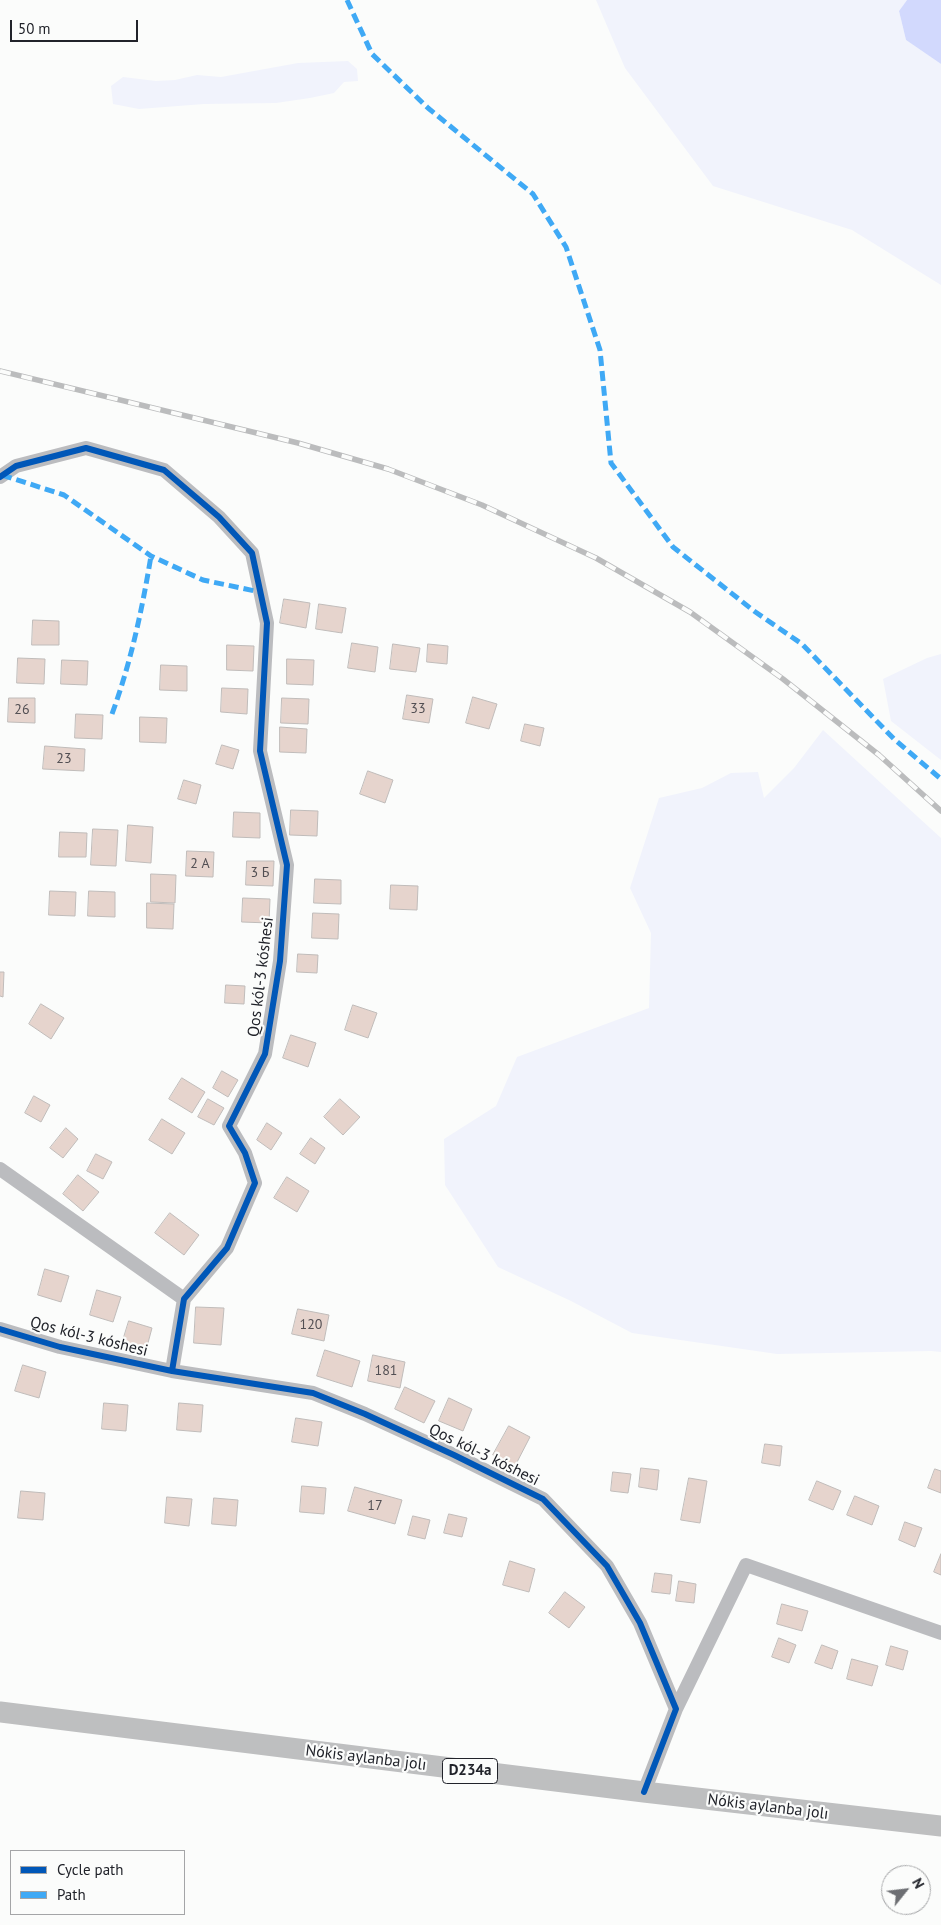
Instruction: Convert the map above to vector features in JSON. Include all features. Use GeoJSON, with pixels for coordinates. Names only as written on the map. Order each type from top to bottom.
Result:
{"type":"FeatureCollection","features":[{"type":"Feature","properties":{"kind":"main road","name":"Nókis aylanba jolı"},"geometry":{"type":"LineString","coordinates":[[0,1712],[644,1792],[941,1826]]}},
{"type":"Feature","properties":{"kind":"street","name":"Qos kól-3 kóshesi"},"geometry":{"type":"LineString","coordinates":[[0,477],[16,466],[86,448],[164,470],[219,517],[252,553],[267,623],[260,751],[287,865],[280,961],[265,1054],[229,1126],[245,1152],[255,1183],[227,1248],[184,1299]]}},
{"type":"Feature","properties":{"kind":"street"},"geometry":{"type":"LineString","coordinates":[[0,1169],[184,1299],[172,1371]]}},
{"type":"Feature","properties":{"kind":"street","name":"Qos kól-3 kóshesi"},"geometry":{"type":"LineString","coordinates":[[0,1329],[60,1347],[172,1371],[313,1393],[365,1414],[454,1455],[543,1499],[607,1566],[640,1623],[676,1709]]}},
{"type":"Feature","properties":{"kind":"street"},"geometry":{"type":"LineString","coordinates":[[644,1792],[676,1709],[746,1565],[941,1633]]}},
{"type":"Feature","properties":{"kind":"shaded area"},"geometry":{"type":"Polygon","coordinates":[[[596,0],[907,0],[899,11],[906,40],[941,64],[941,285],[852,230],[713,186],[625,68],[596,0]]]}},
{"type":"Feature","properties":{"kind":"shaded area"},"geometry":{"type":"Polygon","coordinates":[[[348,61],[357,69],[358,81],[344,82],[334,93],[310,98],[276,103],[204,104],[139,109],[113,104],[111,86],[123,77],[156,81],[175,80],[197,75],[221,77],[298,63],[348,61]]]}},
{"type":"Feature","properties":{"kind":"shaded area"},"geometry":{"type":"Polygon","coordinates":[[[941,654],[941,760],[891,721],[883,679],[927,658],[941,654]]]}},
{"type":"Feature","properties":{"kind":"shaded area"},"geometry":{"type":"Polygon","coordinates":[[[823,730],[941,838],[941,1352],[777,1354],[632,1333],[571,1301],[498,1267],[445,1185],[444,1139],[496,1106],[517,1057],[649,1008],[651,933],[630,888],[659,798],[702,788],[731,773],[758,772],[764,798],[794,768],[823,730]]]}},
{"type":"Feature","properties":{"kind":"water"},"geometry":{"type":"Polygon","coordinates":[[[907,0],[941,0],[941,64],[906,40],[899,11],[907,0]]]}},
{"type":"Feature","properties":{"kind":"building"},"geometry":{"type":"Polygon","coordinates":[[[284,599],[310,603],[306,628],[280,623],[284,599]]]}},
{"type":"Feature","properties":{"kind":"building"},"geometry":{"type":"Polygon","coordinates":[[[319,604],[346,608],[342,633],[316,629],[319,604]]]}},
{"type":"Feature","properties":{"kind":"building"},"geometry":{"type":"Polygon","coordinates":[[[33,620],[59,621],[59,645],[32,645],[33,620]]]}},
{"type":"Feature","properties":{"kind":"building"},"geometry":{"type":"Polygon","coordinates":[[[352,643],[378,647],[375,672],[348,668],[352,643]]]}},
{"type":"Feature","properties":{"kind":"building"},"geometry":{"type":"Polygon","coordinates":[[[393,644],[420,648],[416,672],[390,669],[393,644]]]}},
{"type":"Feature","properties":{"kind":"building"},"geometry":{"type":"Polygon","coordinates":[[[428,644],[448,646],[447,664],[427,662],[428,644]]]}},
{"type":"Feature","properties":{"kind":"building"},"geometry":{"type":"Polygon","coordinates":[[[227,645],[254,646],[253,671],[227,670],[227,645]]]}},
{"type":"Feature","properties":{"kind":"building"},"geometry":{"type":"Polygon","coordinates":[[[18,658],[45,659],[44,684],[17,683],[18,658]]]}},
{"type":"Feature","properties":{"kind":"building"},"geometry":{"type":"Polygon","coordinates":[[[287,659],[314,660],[313,685],[287,684],[287,659]]]}},
{"type":"Feature","properties":{"kind":"building"},"geometry":{"type":"Polygon","coordinates":[[[62,660],[88,661],[87,685],[61,684],[62,660]]]}},
{"type":"Feature","properties":{"kind":"building"},"geometry":{"type":"Polygon","coordinates":[[[161,665],[187,666],[187,691],[160,690],[161,665]]]}},
{"type":"Feature","properties":{"kind":"building"},"geometry":{"type":"Polygon","coordinates":[[[222,688],[248,689],[247,714],[221,712],[222,688]]]}},
{"type":"Feature","properties":{"kind":"building"},"geometry":{"type":"Polygon","coordinates":[[[407,695],[433,699],[429,723],[403,719],[407,695]]]}},
{"type":"Feature","properties":{"kind":"building"},"geometry":{"type":"Polygon","coordinates":[[[473,697],[497,704],[489,729],[466,723],[473,697]]]}},
{"type":"Feature","properties":{"kind":"building"},"geometry":{"type":"Polygon","coordinates":[[[9,698],[35,698],[35,723],[8,722],[9,698]]]}},
{"type":"Feature","properties":{"kind":"building"},"geometry":{"type":"Polygon","coordinates":[[[282,698],[309,699],[308,724],[281,723],[282,698]]]}},
{"type":"Feature","properties":{"kind":"building"},"geometry":{"type":"Polygon","coordinates":[[[76,714],[103,715],[102,739],[75,738],[76,714]]]}},
{"type":"Feature","properties":{"kind":"building"},"geometry":{"type":"Polygon","coordinates":[[[140,717],[167,718],[166,743],[140,742],[140,717]]]}},
{"type":"Feature","properties":{"kind":"building"},"geometry":{"type":"Polygon","coordinates":[[[525,724],[544,728],[540,746],[521,741],[525,724]]]}},
{"type":"Feature","properties":{"kind":"building"},"geometry":{"type":"Polygon","coordinates":[[[280,727],[307,729],[306,753],[280,752],[280,727]]]}},
{"type":"Feature","properties":{"kind":"building"},"geometry":{"type":"Polygon","coordinates":[[[222,745],[239,750],[233,769],[216,764],[222,745]]]}},
{"type":"Feature","properties":{"kind":"building"},"geometry":{"type":"Polygon","coordinates":[[[45,746],[85,749],[84,771],[43,769],[45,746]]]}},
{"type":"Feature","properties":{"kind":"building"},"geometry":{"type":"Polygon","coordinates":[[[368,771],[393,780],[385,803],[360,794],[368,771]]]}},
{"type":"Feature","properties":{"kind":"building"},"geometry":{"type":"Polygon","coordinates":[[[184,780],[201,785],[196,804],[178,799],[184,780]]]}},
{"type":"Feature","properties":{"kind":"building"},"geometry":{"type":"Polygon","coordinates":[[[291,810],[318,811],[317,836],[290,835],[291,810]]]}},
{"type":"Feature","properties":{"kind":"building"},"geometry":{"type":"Polygon","coordinates":[[[234,812],[260,813],[260,838],[233,837],[234,812]]]}},
{"type":"Feature","properties":{"kind":"building"},"geometry":{"type":"Polygon","coordinates":[[[128,825],[153,827],[151,863],[126,861],[128,825]]]}},
{"type":"Feature","properties":{"kind":"building"},"geometry":{"type":"Polygon","coordinates":[[[93,829],[118,830],[116,866],[91,865],[93,829]]]}},
{"type":"Feature","properties":{"kind":"building"},"geometry":{"type":"Polygon","coordinates":[[[60,832],[87,833],[86,857],[59,857],[60,832]]]}},
{"type":"Feature","properties":{"kind":"building"},"geometry":{"type":"Polygon","coordinates":[[[187,851],[214,852],[213,877],[186,876],[187,851]]]}},
{"type":"Feature","properties":{"kind":"building"},"geometry":{"type":"Polygon","coordinates":[[[247,861],[274,861],[273,886],[246,885],[247,861]]]}},
{"type":"Feature","properties":{"kind":"building"},"geometry":{"type":"Polygon","coordinates":[[[151,874],[176,875],[175,903],[151,902],[151,874]]]}},
{"type":"Feature","properties":{"kind":"building"},"geometry":{"type":"Polygon","coordinates":[[[315,879],[341,880],[341,904],[314,903],[315,879]]]}},
{"type":"Feature","properties":{"kind":"building"},"geometry":{"type":"Polygon","coordinates":[[[391,885],[418,886],[417,910],[390,909],[391,885]]]}},
{"type":"Feature","properties":{"kind":"building"},"geometry":{"type":"Polygon","coordinates":[[[50,891],[76,892],[75,916],[49,915],[50,891]]]}},
{"type":"Feature","properties":{"kind":"building"},"geometry":{"type":"Polygon","coordinates":[[[89,891],[115,892],[115,917],[88,916],[89,891]]]}},
{"type":"Feature","properties":{"kind":"building"},"geometry":{"type":"Polygon","coordinates":[[[243,898],[270,899],[269,923],[242,922],[243,898]]]}},
{"type":"Feature","properties":{"kind":"building"},"geometry":{"type":"Polygon","coordinates":[[[147,903],[174,904],[173,929],[147,928],[147,903]]]}},
{"type":"Feature","properties":{"kind":"building"},"geometry":{"type":"Polygon","coordinates":[[[313,913],[339,914],[338,939],[312,938],[313,913]]]}},
{"type":"Feature","properties":{"kind":"building"},"geometry":{"type":"Polygon","coordinates":[[[298,954],[318,955],[317,973],[297,972],[298,954]]]}},
{"type":"Feature","properties":{"kind":"building"},"geometry":{"type":"Polygon","coordinates":[[[0,972],[4,972],[3,997],[0,996],[0,972]]]}},
{"type":"Feature","properties":{"kind":"building"},"geometry":{"type":"Polygon","coordinates":[[[226,985],[245,986],[244,1004],[225,1003],[226,985]]]}},
{"type":"Feature","properties":{"kind":"building"},"geometry":{"type":"Polygon","coordinates":[[[41,1004],[64,1018],[51,1039],[29,1024],[41,1004]]]}},
{"type":"Feature","properties":{"kind":"building"},"geometry":{"type":"Polygon","coordinates":[[[353,1005],[377,1013],[368,1038],[345,1030],[353,1005]]]}},
{"type":"Feature","properties":{"kind":"building"},"geometry":{"type":"Polygon","coordinates":[[[291,1035],[316,1043],[308,1067],[283,1058],[291,1035]]]}},
{"type":"Feature","properties":{"kind":"building"},"geometry":{"type":"Polygon","coordinates":[[[222,1071],[238,1080],[228,1097],[213,1088],[222,1071]]]}},
{"type":"Feature","properties":{"kind":"building"},"geometry":{"type":"Polygon","coordinates":[[[182,1078],[205,1092],[192,1113],[169,1099],[182,1078]]]}},
{"type":"Feature","properties":{"kind":"building"},"geometry":{"type":"Polygon","coordinates":[[[34,1096],[50,1105],[41,1122],[25,1113],[34,1096]]]}},
{"type":"Feature","properties":{"kind":"building"},"geometry":{"type":"Polygon","coordinates":[[[208,1099],[224,1108],[214,1125],[198,1117],[208,1099]]]}},
{"type":"Feature","properties":{"kind":"building"},"geometry":{"type":"Polygon","coordinates":[[[340,1099],[360,1117],[343,1135],[324,1117],[340,1099]]]}},
{"type":"Feature","properties":{"kind":"building"},"geometry":{"type":"Polygon","coordinates":[[[162,1119],[185,1133],[172,1154],[149,1140],[162,1119]]]}},
{"type":"Feature","properties":{"kind":"building"},"geometry":{"type":"Polygon","coordinates":[[[267,1123],[282,1133],[271,1150],[257,1140],[267,1123]]]}},
{"type":"Feature","properties":{"kind":"building"},"geometry":{"type":"Polygon","coordinates":[[[66,1128],[78,1139],[63,1158],[50,1148],[66,1128]]]}},
{"type":"Feature","properties":{"kind":"building"},"geometry":{"type":"Polygon","coordinates":[[[311,1138],[325,1148],[315,1164],[300,1154],[311,1138]]]}},
{"type":"Feature","properties":{"kind":"building"},"geometry":{"type":"Polygon","coordinates":[[[96,1154],[112,1162],[103,1179],[87,1171],[96,1154]]]}},
{"type":"Feature","properties":{"kind":"building"},"geometry":{"type":"Polygon","coordinates":[[[78,1175],[99,1192],[83,1211],[63,1194],[78,1175]]]}},
{"type":"Feature","properties":{"kind":"building"},"geometry":{"type":"Polygon","coordinates":[[[287,1177],[309,1191],[297,1212],[274,1198],[287,1177]]]}},
{"type":"Feature","properties":{"kind":"building"},"geometry":{"type":"Polygon","coordinates":[[[170,1213],[199,1235],[184,1255],[155,1233],[170,1213]]]}},
{"type":"Feature","properties":{"kind":"building"},"geometry":{"type":"Polygon","coordinates":[[[45,1269],[69,1276],[61,1302],[38,1295],[45,1269]]]}},
{"type":"Feature","properties":{"kind":"building"},"geometry":{"type":"Polygon","coordinates":[[[97,1290],[121,1297],[113,1322],[90,1315],[97,1290]]]}},
{"type":"Feature","properties":{"kind":"building"},"geometry":{"type":"Polygon","coordinates":[[[196,1307],[224,1308],[221,1345],[194,1343],[196,1307]]]}},
{"type":"Feature","properties":{"kind":"building"},"geometry":{"type":"Polygon","coordinates":[[[298,1309],[329,1315],[324,1341],[292,1334],[298,1309]]]}},
{"type":"Feature","properties":{"kind":"building"},"geometry":{"type":"Polygon","coordinates":[[[129,1321],[152,1328],[145,1354],[121,1347],[129,1321]]]}},
{"type":"Feature","properties":{"kind":"building"},"geometry":{"type":"Polygon","coordinates":[[[325,1350],[360,1361],[352,1387],[317,1376],[325,1350]]]}},
{"type":"Feature","properties":{"kind":"building"},"geometry":{"type":"Polygon","coordinates":[[[373,1355],[405,1362],[400,1388],[368,1381],[373,1355]]]}},
{"type":"Feature","properties":{"kind":"building"},"geometry":{"type":"Polygon","coordinates":[[[23,1365],[46,1372],[39,1398],[15,1391],[23,1365]]]}},
{"type":"Feature","properties":{"kind":"building"},"geometry":{"type":"Polygon","coordinates":[[[405,1387],[435,1401],[424,1423],[395,1409],[405,1387]]]}},
{"type":"Feature","properties":{"kind":"building"},"geometry":{"type":"Polygon","coordinates":[[[449,1398],[472,1409],[463,1431],[439,1421],[449,1398]]]}},
{"type":"Feature","properties":{"kind":"building"},"geometry":{"type":"Polygon","coordinates":[[[104,1403],[128,1405],[126,1431],[102,1429],[104,1403]]]}},
{"type":"Feature","properties":{"kind":"building"},"geometry":{"type":"Polygon","coordinates":[[[179,1403],[203,1405],[201,1432],[177,1430],[179,1403]]]}},
{"type":"Feature","properties":{"kind":"building"},"geometry":{"type":"Polygon","coordinates":[[[296,1418],[322,1422],[318,1446],[292,1442],[296,1418]]]}},
{"type":"Feature","properties":{"kind":"building"},"geometry":{"type":"Polygon","coordinates":[[[509,1426],[530,1437],[515,1466],[493,1455],[509,1426]]]}},
{"type":"Feature","properties":{"kind":"building"},"geometry":{"type":"Polygon","coordinates":[[[765,1444],[782,1446],[780,1466],[762,1463],[765,1444]]]}},
{"type":"Feature","properties":{"kind":"building"},"geometry":{"type":"Polygon","coordinates":[[[641,1468],[659,1470],[657,1490],[639,1487],[641,1468]]]}},
{"type":"Feature","properties":{"kind":"building"},"geometry":{"type":"Polygon","coordinates":[[[935,1469],[941,1471],[941,1493],[928,1488],[935,1469]]]}},
{"type":"Feature","properties":{"kind":"building"},"geometry":{"type":"Polygon","coordinates":[[[613,1472],[631,1474],[628,1493],[611,1491],[613,1472]]]}},
{"type":"Feature","properties":{"kind":"building"},"geometry":{"type":"Polygon","coordinates":[[[689,1478],[707,1481],[700,1523],[681,1520],[689,1478]]]}},
{"type":"Feature","properties":{"kind":"building"},"geometry":{"type":"Polygon","coordinates":[[[817,1481],[841,1491],[833,1510],[809,1500],[817,1481]]]}},
{"type":"Feature","properties":{"kind":"building"},"geometry":{"type":"Polygon","coordinates":[[[302,1486],[326,1488],[324,1514],[300,1512],[302,1486]]]}},
{"type":"Feature","properties":{"kind":"building"},"geometry":{"type":"Polygon","coordinates":[[[355,1487],[402,1500],[395,1524],[348,1511],[355,1487]]]}},
{"type":"Feature","properties":{"kind":"building"},"geometry":{"type":"Polygon","coordinates":[[[21,1491],[45,1493],[43,1520],[18,1518],[21,1491]]]}},
{"type":"Feature","properties":{"kind":"building"},"geometry":{"type":"Polygon","coordinates":[[[855,1496],[879,1506],[872,1525],[847,1515],[855,1496]]]}},
{"type":"Feature","properties":{"kind":"building"},"geometry":{"type":"Polygon","coordinates":[[[167,1497],[192,1499],[189,1526],[165,1523],[167,1497]]]}},
{"type":"Feature","properties":{"kind":"building"},"geometry":{"type":"Polygon","coordinates":[[[214,1498],[238,1500],[236,1526],[212,1524],[214,1498]]]}},
{"type":"Feature","properties":{"kind":"building"},"geometry":{"type":"Polygon","coordinates":[[[449,1514],[467,1518],[462,1537],[444,1533],[449,1514]]]}},
{"type":"Feature","properties":{"kind":"building"},"geometry":{"type":"Polygon","coordinates":[[[413,1516],[430,1520],[425,1539],[408,1535],[413,1516]]]}},
{"type":"Feature","properties":{"kind":"building"},"geometry":{"type":"Polygon","coordinates":[[[905,1522],[922,1528],[915,1547],[899,1540],[905,1522]]]}},
{"type":"Feature","properties":{"kind":"building"},"geometry":{"type":"Polygon","coordinates":[[[941,1554],[941,1575],[934,1572],[941,1554]]]}},
{"type":"Feature","properties":{"kind":"building"},"geometry":{"type":"Polygon","coordinates":[[[510,1561],[535,1569],[529,1592],[503,1585],[510,1561]]]}},
{"type":"Feature","properties":{"kind":"building"},"geometry":{"type":"Polygon","coordinates":[[[655,1573],[672,1575],[670,1594],[652,1592],[655,1573]]]}},
{"type":"Feature","properties":{"kind":"building"},"geometry":{"type":"Polygon","coordinates":[[[679,1581],[696,1584],[694,1603],[676,1601],[679,1581]]]}},
{"type":"Feature","properties":{"kind":"building"},"geometry":{"type":"Polygon","coordinates":[[[565,1592],[585,1607],[569,1628],[549,1613],[565,1592]]]}},
{"type":"Feature","properties":{"kind":"building"},"geometry":{"type":"Polygon","coordinates":[[[782,1604],[808,1611],[802,1631],[777,1624],[782,1604]]]}},
{"type":"Feature","properties":{"kind":"building"},"geometry":{"type":"Polygon","coordinates":[[[779,1638],[796,1645],[789,1663],[772,1657],[779,1638]]]}},
{"type":"Feature","properties":{"kind":"building"},"geometry":{"type":"Polygon","coordinates":[[[822,1645],[838,1651],[832,1669],[815,1663],[822,1645]]]}},
{"type":"Feature","properties":{"kind":"building"},"geometry":{"type":"Polygon","coordinates":[[[891,1646],[908,1651],[903,1670],[886,1665],[891,1646]]]}},
{"type":"Feature","properties":{"kind":"building"},"geometry":{"type":"Polygon","coordinates":[[[852,1659],[878,1666],[872,1686],[847,1679],[852,1659]]]}},
{"type":"Feature","properties":{"kind":"railway"},"geometry":{"type":"LineString","coordinates":[[0,371],[298,443],[388,469],[482,505],[596,558],[690,612],[783,679],[879,755],[941,811]]}},
{"type":"Feature","properties":{"kind":"marked path"},"geometry":{"type":"LineString","coordinates":[[347,0],[372,54],[428,108],[533,194],[566,247],[600,350],[611,463],[673,547],[754,611],[802,644],[894,739],[941,779]]}},
{"type":"Feature","properties":{"kind":"marked path"},"geometry":{"type":"LineString","coordinates":[[2,475],[64,495],[151,556],[203,580],[260,592]]}},
{"type":"Feature","properties":{"kind":"marked path"},"geometry":{"type":"LineString","coordinates":[[112,714],[135,636],[151,556]]}},
{"type":"Feature","properties":{"kind":"cycle path"},"geometry":{"type":"LineString","coordinates":[[0,477],[16,466],[86,448],[164,470],[219,517],[252,553],[267,623],[260,751],[287,865],[280,961],[265,1054],[229,1126],[245,1153],[255,1183],[227,1248],[184,1299],[172,1371]]}},
{"type":"Feature","properties":{"kind":"cycle path"},"geometry":{"type":"LineString","coordinates":[[0,1329],[60,1347],[172,1371],[313,1393],[365,1414],[454,1455],[543,1499],[607,1566],[640,1623],[676,1709],[644,1792]]}}]}
